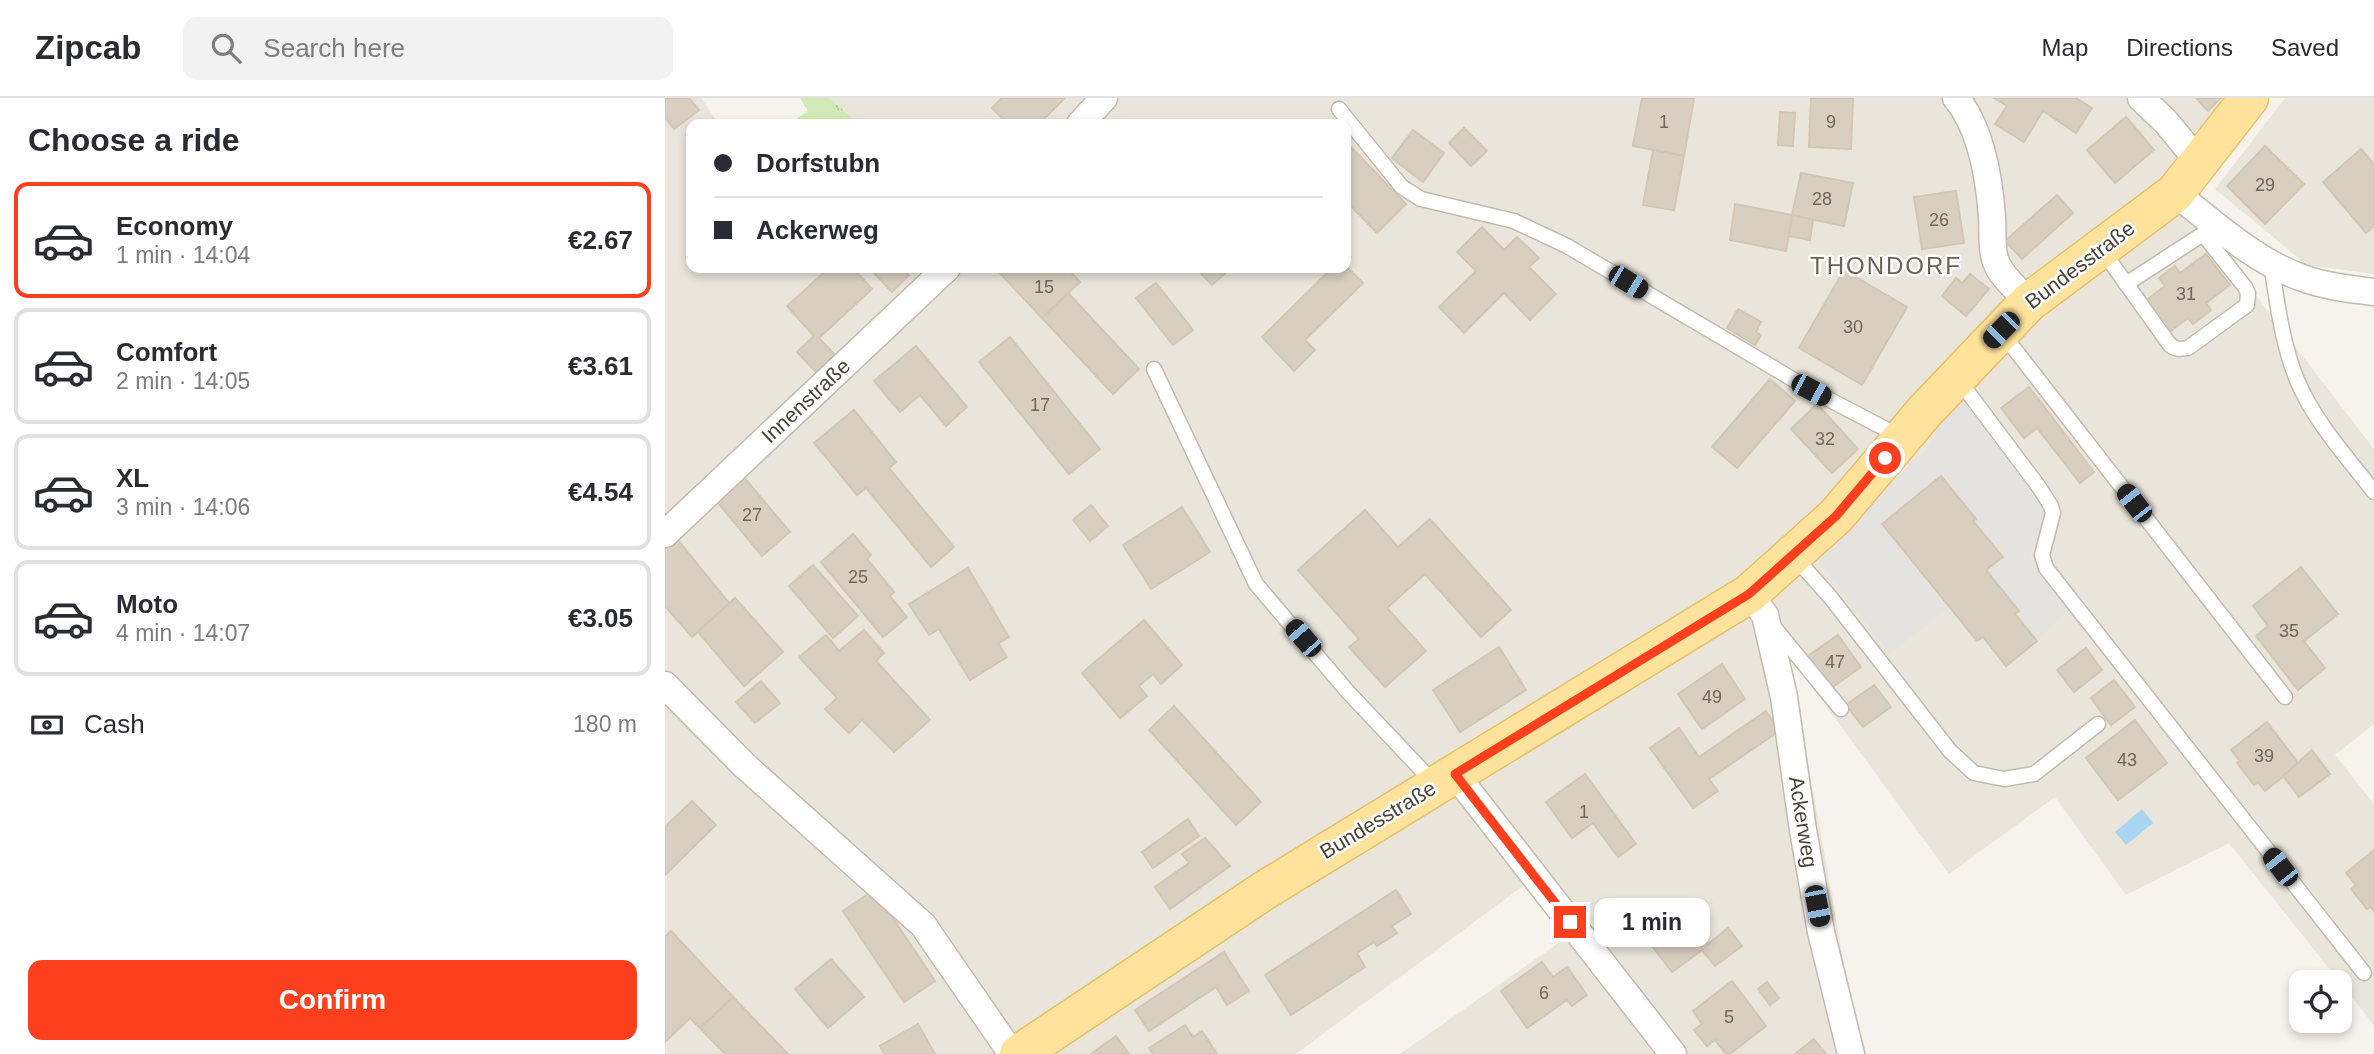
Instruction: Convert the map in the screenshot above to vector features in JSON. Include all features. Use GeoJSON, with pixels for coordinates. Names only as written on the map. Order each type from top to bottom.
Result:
{"type":"FeatureCollection","features":[{"type":"Feature","properties":{"kind":"main road","name":"Bundesstraße"},"geometry":{"type":"LineString","coordinates":[[1019,1054],[1265,890],[1445,780],[1757,604],[1792,554],[1836,516],[1902,438],[2001,330],[2029,302],[2175,193],[2249,98]]}},
{"type":"Feature","properties":{"kind":"street"},"geometry":{"type":"LineString","coordinates":[[1085,119],[1104,98]]}},
{"type":"Feature","properties":{"kind":"street"},"geometry":{"type":"LineString","coordinates":[[1956,98],[1965,108],[1977,133],[1991,205],[1995,259],[2000,269],[2029,302]]}},
{"type":"Feature","properties":{"kind":"street"},"geometry":{"type":"LineString","coordinates":[[2141,98],[2166,122],[2199,162]]}},
{"type":"Feature","properties":{"kind":"street"},"geometry":{"type":"LineString","coordinates":[[2175,193],[2207,228],[2270,263],[2316,283],[2374,292]]}},
{"type":"Feature","properties":{"kind":"street","name":"Innenstraße"},"geometry":{"type":"LineString","coordinates":[[665,534],[942,273]]}},
{"type":"Feature","properties":{"kind":"street","name":"Ackerweg"},"geometry":{"type":"LineString","coordinates":[[1757,604],[1784,697],[1803,830],[1822,932],[1851,1054]]}},
{"type":"Feature","properties":{"kind":"street"},"geometry":{"type":"LineString","coordinates":[[665,685],[744,765],[923,925],[1012,1054]]}},
{"type":"Feature","properties":{"kind":"street"},"geometry":{"type":"LineString","coordinates":[[1445,780],[1673,1054]]}},
{"type":"Feature","properties":{"kind":"lane"},"geometry":{"type":"LineString","coordinates":[[1339,109],[1347,119]]}},
{"type":"Feature","properties":{"kind":"lane"},"geometry":{"type":"LineString","coordinates":[[1351,124],[1402,187],[1421,199],[1514,221],[1567,246],[1811,390],[1902,438]]}},
{"type":"Feature","properties":{"kind":"lane"},"geometry":{"type":"LineString","coordinates":[[2101,248],[2126,284],[2170,345],[2174,349],[2188,348],[2247,305],[2248,300],[2245,287],[2207,228],[2126,284]]}},
{"type":"Feature","properties":{"kind":"lane"},"geometry":{"type":"LineString","coordinates":[[2270,263],[2279,316],[2297,381],[2316,415],[2374,492]]}},
{"type":"Feature","properties":{"kind":"lane"},"geometry":{"type":"LineString","coordinates":[[2001,330],[2285,696]]}},
{"type":"Feature","properties":{"kind":"lane"},"geometry":{"type":"LineString","coordinates":[[1154,369],[1256,584],[1348,692],[1445,780]]}},
{"type":"Feature","properties":{"kind":"lane"},"geometry":{"type":"LineString","coordinates":[[1957,378],[2051,506],[2053,513],[2042,555],[2046,568],[2364,973]]}},
{"type":"Feature","properties":{"kind":"lane"},"geometry":{"type":"LineString","coordinates":[[1792,554],[1831,598],[1950,751],[1974,774],[2004,779],[2034,774],[2098,724]]}},
{"type":"Feature","properties":{"kind":"lane"},"geometry":{"type":"LineString","coordinates":[[1757,604],[1841,709]]}},
{"type":"Feature","properties":{"kind":"shaded area"},"geometry":{"type":"Polygon","coordinates":[[[665,98],[701,98],[716,119],[686,119],[686,273],[1351,273],[1351,119],[853,119],[830,98],[2235,98],[2169,182],[2374,449],[2374,724],[2335,755],[2374,804],[2374,1025],[2352,997],[2352,970],[2330,970],[2229,843],[2126,895],[2055,797],[1949,874],[1789,655],[1859,1049],[1853,1054],[1400,1054],[1567,937],[1527,883],[1296,1054],[665,1054],[665,98]]]}},
{"type":"Feature","properties":{"kind":"shaded area"},"geometry":{"type":"Polygon","coordinates":[[[2285,98],[2374,98],[2374,274],[2307,265],[2215,189],[2285,98]]]}},
{"type":"Feature","properties":{"kind":"shaded area"},"geometry":{"type":"Polygon","coordinates":[[[1963,393],[2048,511],[2030,560],[2069,611],[2036,640],[2016,614],[2019,611],[1988,571],[2004,556],[1973,521],[1977,519],[1940,475],[1881,524],[1947,609],[1890,654],[1814,555],[1922,454],[1963,393]]]}},
{"type":"Feature","properties":{"kind":"green space"},"geometry":{"type":"Polygon","coordinates":[[[800,98],[830,98],[853,119],[796,119],[808,111],[800,98]]]}},
{"type":"Feature","properties":{"kind":"water"},"geometry":{"type":"Polygon","coordinates":[[[2142,809],[2153,823],[2126,845],[2115,832],[2142,809]]]}},
{"type":"Feature","properties":{"kind":"building"},"geometry":{"type":"Polygon","coordinates":[[[665,98],[689,98],[699,110],[674,129],[665,117],[665,98]]]}},
{"type":"Feature","properties":{"kind":"building"},"geometry":{"type":"Polygon","coordinates":[[[1002,98],[1065,98],[1044,119],[1003,119],[992,108],[1002,98]]]}},
{"type":"Feature","properties":{"kind":"building"},"geometry":{"type":"Polygon","coordinates":[[[1642,98],[1694,98],[1684,156],[1633,146],[1642,98]]]}},
{"type":"Feature","properties":{"kind":"building"},"geometry":{"type":"Polygon","coordinates":[[[1811,98],[1853,98],[1851,149],[1809,147],[1811,98]]]}},
{"type":"Feature","properties":{"kind":"building"},"geometry":{"type":"Polygon","coordinates":[[[1994,98],[2076,98],[2092,108],[2076,133],[2043,111],[2024,142],[1995,124],[2007,106],[1994,98]]]}},
{"type":"Feature","properties":{"kind":"building"},"geometry":{"type":"Polygon","coordinates":[[[2196,98],[2221,98],[2208,111],[2196,98]]]}},
{"type":"Feature","properties":{"kind":"building"},"geometry":{"type":"Polygon","coordinates":[[[1780,112],[1795,113],[1793,146],[1778,145],[1780,112]]]}},
{"type":"Feature","properties":{"kind":"building"},"geometry":{"type":"Polygon","coordinates":[[[2126,117],[2154,150],[2115,183],[2087,150],[2126,117]]]}},
{"type":"Feature","properties":{"kind":"building"},"geometry":{"type":"Polygon","coordinates":[[[1464,128],[1487,151],[1471,166],[1449,143],[1464,128]]]}},
{"type":"Feature","properties":{"kind":"building"},"geometry":{"type":"Polygon","coordinates":[[[1413,130],[1444,153],[1423,182],[1392,158],[1413,130]]]}},
{"type":"Feature","properties":{"kind":"building"},"geometry":{"type":"Polygon","coordinates":[[[2265,146],[2304,184],[2265,224],[2227,186],[2265,146]]]}},
{"type":"Feature","properties":{"kind":"building"},"geometry":{"type":"Polygon","coordinates":[[[1351,147],[1406,204],[1377,233],[1351,206],[1351,147]]]}},
{"type":"Feature","properties":{"kind":"building"},"geometry":{"type":"Polygon","coordinates":[[[2361,149],[2374,164],[2374,226],[2366,233],[2323,182],[2361,149]]]}},
{"type":"Feature","properties":{"kind":"building"},"geometry":{"type":"Polygon","coordinates":[[[1653,150],[1684,156],[1674,210],[1643,205],[1653,150]]]}},
{"type":"Feature","properties":{"kind":"building"},"geometry":{"type":"Polygon","coordinates":[[[1801,173],[1853,183],[1844,226],[1792,215],[1801,173]]]}},
{"type":"Feature","properties":{"kind":"building"},"geometry":{"type":"Polygon","coordinates":[[[1956,191],[1964,243],[1922,249],[1914,197],[1956,191]]]}},
{"type":"Feature","properties":{"kind":"building"},"geometry":{"type":"Polygon","coordinates":[[[2057,195],[2073,213],[2022,259],[2005,241],[2057,195]]]}},
{"type":"Feature","properties":{"kind":"building"},"geometry":{"type":"Polygon","coordinates":[[[1735,204],[1792,215],[1786,251],[1730,240],[1735,204]]]}},
{"type":"Feature","properties":{"kind":"building"},"geometry":{"type":"Polygon","coordinates":[[[1792,215],[1813,220],[1810,240],[1789,236],[1792,215]]]}},
{"type":"Feature","properties":{"kind":"building"},"geometry":{"type":"Polygon","coordinates":[[[1482,227],[1504,250],[1517,237],[1539,258],[1529,267],[1556,294],[1530,320],[1504,293],[1464,333],[1439,307],[1476,271],[1457,252],[1482,227]]]}},
{"type":"Feature","properties":{"kind":"building"},"geometry":{"type":"Polygon","coordinates":[[[2206,254],[2230,285],[2206,303],[2211,310],[2193,324],[2188,318],[2168,333],[2144,302],[2165,286],[2159,278],[2175,266],[2180,273],[2206,254]]]}},
{"type":"Feature","properties":{"kind":"building"},"geometry":{"type":"Polygon","coordinates":[[[1844,270],[1907,307],[1862,385],[1799,348],[1844,270]]]}},
{"type":"Feature","properties":{"kind":"building"},"geometry":{"type":"Polygon","coordinates":[[[1351,271],[1363,283],[1305,340],[1315,350],[1294,371],[1262,337],[1327,273],[1351,271]]]}},
{"type":"Feature","properties":{"kind":"building"},"geometry":{"type":"Polygon","coordinates":[[[823,273],[858,273],[872,289],[819,338],[835,355],[816,372],[797,352],[814,336],[787,306],[823,273]]]}},
{"type":"Feature","properties":{"kind":"building"},"geometry":{"type":"Polygon","coordinates":[[[874,273],[909,275],[892,292],[874,273]]]}},
{"type":"Feature","properties":{"kind":"building"},"geometry":{"type":"Polygon","coordinates":[[[1000,273],[1072,273],[1080,282],[1042,318],[1000,273]]]}},
{"type":"Feature","properties":{"kind":"building"},"geometry":{"type":"Polygon","coordinates":[[[1201,273],[1225,273],[1212,285],[1201,273]]]}},
{"type":"Feature","properties":{"kind":"building"},"geometry":{"type":"Polygon","coordinates":[[[1970,274],[1989,289],[1966,316],[1942,296],[1956,278],[1962,283],[1970,274]]]}},
{"type":"Feature","properties":{"kind":"building"},"geometry":{"type":"Polygon","coordinates":[[[1156,283],[1193,330],[1173,345],[1136,298],[1156,283]]]}},
{"type":"Feature","properties":{"kind":"building"},"geometry":{"type":"Polygon","coordinates":[[[1068,293],[1139,369],[1113,394],[1042,318],[1068,293]]]}},
{"type":"Feature","properties":{"kind":"building"},"geometry":{"type":"Polygon","coordinates":[[[1738,309],[1761,322],[1756,332],[1761,335],[1755,345],[1727,328],[1738,309]]]}},
{"type":"Feature","properties":{"kind":"building"},"geometry":{"type":"Polygon","coordinates":[[[1010,337],[1100,449],[1069,474],[979,362],[1010,337]]]}},
{"type":"Feature","properties":{"kind":"building"},"geometry":{"type":"Polygon","coordinates":[[[916,346],[967,407],[946,426],[920,395],[900,412],[874,381],[916,346]]]}},
{"type":"Feature","properties":{"kind":"building"},"geometry":{"type":"Polygon","coordinates":[[[1770,379],[1795,401],[1737,468],[1712,447],[1770,379]]]}},
{"type":"Feature","properties":{"kind":"building"},"geometry":{"type":"Polygon","coordinates":[[[2029,387],[2094,472],[2080,483],[2037,428],[2024,438],[2001,408],[2029,387]]]}},
{"type":"Feature","properties":{"kind":"building"},"geometry":{"type":"Polygon","coordinates":[[[1817,404],[1858,449],[1832,473],[1791,429],[1817,404]]]}},
{"type":"Feature","properties":{"kind":"building"},"geometry":{"type":"Polygon","coordinates":[[[854,410],[896,462],[889,468],[954,547],[931,567],[866,488],[857,495],[814,443],[854,410]]]}},
{"type":"Feature","properties":{"kind":"building"},"geometry":{"type":"Polygon","coordinates":[[[742,475],[790,532],[762,556],[714,498],[742,475]]]}},
{"type":"Feature","properties":{"kind":"building"},"geometry":{"type":"Polygon","coordinates":[[[1941,476],[2003,557],[1986,570],[2019,611],[2015,614],[2037,641],[2006,666],[1983,637],[1977,641],[1882,524],[1941,476]]]}},
{"type":"Feature","properties":{"kind":"building"},"geometry":{"type":"Polygon","coordinates":[[[1091,505],[1108,526],[1090,541],[1073,520],[1091,505]]]}},
{"type":"Feature","properties":{"kind":"building"},"geometry":{"type":"Polygon","coordinates":[[[1182,507],[1210,552],[1151,589],[1123,545],[1182,507]]]}},
{"type":"Feature","properties":{"kind":"building"},"geometry":{"type":"Polygon","coordinates":[[[1365,510],[1398,547],[1430,519],[1511,610],[1481,637],[1425,574],[1387,608],[1426,651],[1385,687],[1349,647],[1359,639],[1298,570],[1365,510]]]}},
{"type":"Feature","properties":{"kind":"building"},"geometry":{"type":"Polygon","coordinates":[[[853,534],[871,555],[867,559],[894,592],[890,596],[907,617],[883,637],[821,562],[853,534]]]}},
{"type":"Feature","properties":{"kind":"building"},"geometry":{"type":"Polygon","coordinates":[[[676,538],[729,603],[692,637],[665,606],[665,548],[676,538]]]}},
{"type":"Feature","properties":{"kind":"building"},"geometry":{"type":"Polygon","coordinates":[[[813,565],[858,616],[833,638],[789,586],[813,565]]]}},
{"type":"Feature","properties":{"kind":"building"},"geometry":{"type":"Polygon","coordinates":[[[2301,567],[2338,614],[2304,641],[2325,668],[2298,690],[2256,636],[2268,626],[2253,606],[2301,567]]]}},
{"type":"Feature","properties":{"kind":"building"},"geometry":{"type":"Polygon","coordinates":[[[968,568],[1009,637],[998,643],[1007,657],[970,680],[939,629],[929,635],[909,604],[968,568]]]}},
{"type":"Feature","properties":{"kind":"building"},"geometry":{"type":"Polygon","coordinates":[[[735,598],[783,652],[744,686],[698,632],[735,598]]]}},
{"type":"Feature","properties":{"kind":"building"},"geometry":{"type":"Polygon","coordinates":[[[1144,620],[1182,665],[1161,684],[1153,674],[1139,686],[1147,696],[1120,718],[1082,673],[1144,620]]]}},
{"type":"Feature","properties":{"kind":"building"},"geometry":{"type":"Polygon","coordinates":[[[864,630],[884,653],[876,661],[930,720],[894,752],[862,720],[849,733],[825,709],[837,698],[799,657],[826,635],[839,651],[864,630]]]}},
{"type":"Feature","properties":{"kind":"building"},"geometry":{"type":"Polygon","coordinates":[[[1838,635],[1861,667],[1831,688],[1808,656],[1838,635]]]}},
{"type":"Feature","properties":{"kind":"building"},"geometry":{"type":"Polygon","coordinates":[[[1499,647],[1526,690],[1460,732],[1433,690],[1499,647]]]}},
{"type":"Feature","properties":{"kind":"building"},"geometry":{"type":"Polygon","coordinates":[[[2086,648],[2102,670],[2074,692],[2057,670],[2086,648]]]}},
{"type":"Feature","properties":{"kind":"building"},"geometry":{"type":"Polygon","coordinates":[[[1722,664],[1745,699],[1702,729],[1678,694],[1722,664]]]}},
{"type":"Feature","properties":{"kind":"building"},"geometry":{"type":"Polygon","coordinates":[[[2114,680],[2135,707],[2111,725],[2091,698],[2114,680]]]}},
{"type":"Feature","properties":{"kind":"building"},"geometry":{"type":"Polygon","coordinates":[[[761,681],[780,703],[755,723],[736,702],[761,681]]]}},
{"type":"Feature","properties":{"kind":"building"},"geometry":{"type":"Polygon","coordinates":[[[1874,685],[1891,707],[1863,727],[1846,705],[1874,685]]]}},
{"type":"Feature","properties":{"kind":"building"},"geometry":{"type":"Polygon","coordinates":[[[1174,706],[1261,802],[1236,825],[1149,730],[1174,706]]]}},
{"type":"Feature","properties":{"kind":"building"},"geometry":{"type":"Polygon","coordinates":[[[1766,711],[1779,731],[1709,779],[1718,791],[1693,808],[1650,748],[1679,728],[1699,757],[1766,711]]]}},
{"type":"Feature","properties":{"kind":"building"},"geometry":{"type":"Polygon","coordinates":[[[2135,720],[2167,763],[2118,800],[2086,758],[2135,720]]]}},
{"type":"Feature","properties":{"kind":"building"},"geometry":{"type":"Polygon","coordinates":[[[2267,722],[2299,764],[2265,791],[2258,782],[2254,785],[2237,763],[2240,761],[2231,750],[2267,722]]]}},
{"type":"Feature","properties":{"kind":"building"},"geometry":{"type":"Polygon","coordinates":[[[2312,750],[2330,774],[2299,797],[2283,776],[2312,750]]]}},
{"type":"Feature","properties":{"kind":"building"},"geometry":{"type":"Polygon","coordinates":[[[1585,774],[1636,844],[1618,857],[1593,823],[1572,838],[1546,802],[1585,774]]]}},
{"type":"Feature","properties":{"kind":"building"},"geometry":{"type":"Polygon","coordinates":[[[692,801],[716,825],[665,875],[665,827],[692,801]]]}},
{"type":"Feature","properties":{"kind":"building"},"geometry":{"type":"Polygon","coordinates":[[[1188,819],[1199,836],[1153,868],[1142,852],[1188,819]]]}},
{"type":"Feature","properties":{"kind":"building"},"geometry":{"type":"Polygon","coordinates":[[[1205,838],[1230,866],[1170,909],[1155,887],[1189,863],[1182,854],[1205,838]]]}},
{"type":"Feature","properties":{"kind":"building"},"geometry":{"type":"Polygon","coordinates":[[[2374,850],[2374,911],[2371,907],[2367,909],[2351,889],[2356,885],[2346,873],[2374,850]]]}},
{"type":"Feature","properties":{"kind":"building"},"geometry":{"type":"Polygon","coordinates":[[[874,890],[935,981],[904,1002],[843,911],[874,890]]]}},
{"type":"Feature","properties":{"kind":"building"},"geometry":{"type":"Polygon","coordinates":[[[1396,890],[1411,914],[1392,926],[1397,933],[1377,946],[1374,942],[1357,953],[1365,967],[1291,1015],[1265,975],[1396,890]]]}},
{"type":"Feature","properties":{"kind":"building"},"geometry":{"type":"Polygon","coordinates":[[[1679,905],[1708,944],[1728,928],[1742,946],[1715,966],[1702,950],[1672,972],[1642,933],[1679,905]]]}},
{"type":"Feature","properties":{"kind":"building"},"geometry":{"type":"Polygon","coordinates":[[[671,931],[733,997],[700,1028],[690,1018],[665,1042],[665,937],[671,931]]]}},
{"type":"Feature","properties":{"kind":"building"},"geometry":{"type":"Polygon","coordinates":[[[1224,952],[1249,991],[1227,1005],[1216,987],[1149,1031],[1135,1010],[1224,952]]]}},
{"type":"Feature","properties":{"kind":"building"},"geometry":{"type":"Polygon","coordinates":[[[831,959],[864,997],[828,1028],[795,989],[831,959]]]}},
{"type":"Feature","properties":{"kind":"building"},"geometry":{"type":"Polygon","coordinates":[[[1542,962],[1553,977],[1567,967],[1587,995],[1572,1006],[1567,1000],[1527,1028],[1501,991],[1542,962]]]}},
{"type":"Feature","properties":{"kind":"building"},"geometry":{"type":"Polygon","coordinates":[[[1732,981],[1766,1026],[1730,1054],[1726,1054],[1715,1040],[1707,1046],[1694,1030],[1702,1024],[1693,1011],[1732,981]]]}},
{"type":"Feature","properties":{"kind":"building"},"geometry":{"type":"Polygon","coordinates":[[[1767,982],[1779,998],[1770,1005],[1758,989],[1767,982]]]}},
{"type":"Feature","properties":{"kind":"building"},"geometry":{"type":"Polygon","coordinates":[[[733,997],[788,1054],[725,1054],[700,1028],[733,997]]]}},
{"type":"Feature","properties":{"kind":"building"},"geometry":{"type":"Polygon","coordinates":[[[918,1024],[935,1054],[884,1054],[880,1046],[918,1024]]]}},
{"type":"Feature","properties":{"kind":"building"},"geometry":{"type":"Polygon","coordinates":[[[1185,1025],[1193,1037],[1202,1031],[1217,1054],[1153,1054],[1149,1048],[1185,1025]]]}},
{"type":"Feature","properties":{"kind":"building"},"geometry":{"type":"Polygon","coordinates":[[[1116,1036],[1129,1054],[1091,1054],[1116,1036]]]}},
{"type":"Feature","properties":{"kind":"building"},"geometry":{"type":"Polygon","coordinates":[[[1814,1039],[1826,1054],[1795,1054],[1814,1039]]]}},
{"type":"Feature","properties":{"kind":"district","name":"THONDORF"},"geometry":{"type":"Point","coordinates":[1886,266]}},
{"type":"Feature","properties":{"kind":"route"},"geometry":{"type":"LineString","coordinates":[[1570,922],[1455,774],[1749,594],[1836,516],[1885,458]]}}]}
